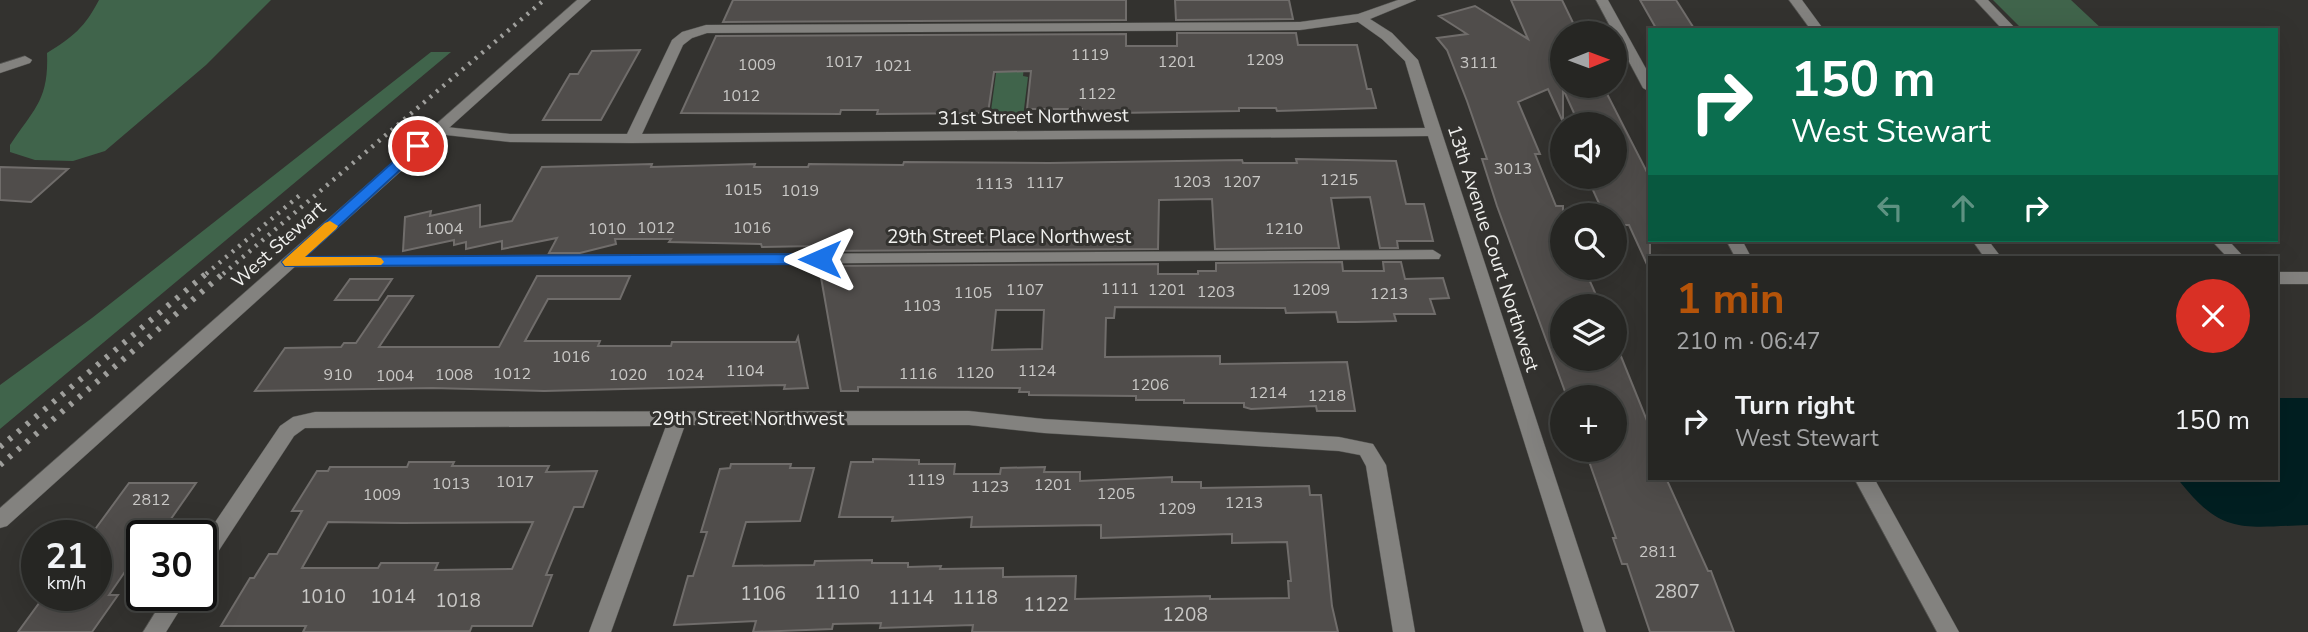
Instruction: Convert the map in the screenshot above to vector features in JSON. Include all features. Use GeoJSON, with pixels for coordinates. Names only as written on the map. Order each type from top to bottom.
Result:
{"type":"FeatureCollection","features":[{"type":"Feature","properties":{"kind":"street","name":"West Stewart"},"geometry":{"type":"LineString","coordinates":[[0,520],[585,0]]}},
{"type":"Feature","properties":{"kind":"street"},"geometry":{"type":"LineString","coordinates":[[437,130],[510,138],[632,139],[677,43],[687,35],[706,29],[1300,26],[1360,18],[1410,0]]}},
{"type":"Feature","properties":{"kind":"street"},"geometry":{"type":"LineString","coordinates":[[1602,0],[1648,84]]}},
{"type":"Feature","properties":{"kind":"street"},"geometry":{"type":"LineString","coordinates":[[1795,0],[1816,28]]}},
{"type":"Feature","properties":{"kind":"street"},"geometry":{"type":"LineString","coordinates":[[1981,0],[2009,28]]}},
{"type":"Feature","properties":{"kind":"street","name":"13th Avenue Court Northwest"},"geometry":{"type":"LineString","coordinates":[[1360,18],[1387,36],[1411,60],[1595,632]]}},
{"type":"Feature","properties":{"kind":"street"},"geometry":{"type":"LineString","coordinates":[[0,69],[25,60]]}},
{"type":"Feature","properties":{"kind":"street","name":"31st Street Northwest"},"geometry":{"type":"LineString","coordinates":[[632,139],[1435,132]]}},
{"type":"Feature","properties":{"kind":"street"},"geometry":{"type":"LineString","coordinates":[[1982,242],[1992,256]]}},
{"type":"Feature","properties":{"kind":"street"},"geometry":{"type":"LineString","coordinates":[[2220,242],[2235,256]]}},
{"type":"Feature","properties":{"kind":"street","name":"29th Street Place Northwest"},"geometry":{"type":"LineString","coordinates":[[290,262],[1433,255]]}},
{"type":"Feature","properties":{"kind":"street"},"geometry":{"type":"LineString","coordinates":[[2278,278],[2308,278]]}},
{"type":"Feature","properties":{"kind":"street"},"geometry":{"type":"LineString","coordinates":[[600,632],[678,418]]}},
{"type":"Feature","properties":{"kind":"street","name":"29th Street Northwest"},"geometry":{"type":"LineString","coordinates":[[217,537],[287,431],[300,422],[315,419],[969,418],[1044,426],[1339,444],[1366,449],[1376,465],[1404,632]]}},
{"type":"Feature","properties":{"kind":"street"},"geometry":{"type":"LineString","coordinates":[[1865,480],[1948,632]]}},
{"type":"Feature","properties":{"kind":"street"},"geometry":{"type":"LineString","coordinates":[[154,632],[168,611]]}},
{"type":"Feature","properties":{"kind":"green space"},"geometry":{"type":"Polygon","coordinates":[[[99,0],[271,0],[206,65],[105,151],[73,161],[35,160],[10,152],[10,145],[33,112],[42,93],[47,53],[78,31],[99,0]]]}},
{"type":"Feature","properties":{"kind":"green space"},"geometry":{"type":"Polygon","coordinates":[[[1993,0],[2071,0],[2101,28],[2021,28],[1993,0]]]}},
{"type":"Feature","properties":{"kind":"green space"},"geometry":{"type":"Polygon","coordinates":[[[1001,37],[1027,37],[1023,76],[1028,77],[1023,117],[990,118],[1001,37]]]}},
{"type":"Feature","properties":{"kind":"green space"},"geometry":{"type":"Polygon","coordinates":[[[431,52],[451,52],[0,429],[0,385],[92,318],[431,52]]]}},
{"type":"Feature","properties":{"kind":"water"},"geometry":{"type":"Polygon","coordinates":[[[2278,398],[2308,398],[2308,525],[2266,527],[2234,524],[2207,510],[2179,480],[2278,480],[2278,398]]]}},
{"type":"Feature","properties":{"kind":"building"},"geometry":{"type":"Polygon","coordinates":[[[733,0],[1126,0],[1126,20],[723,22],[733,0]]]}},
{"type":"Feature","properties":{"kind":"building"},"geometry":{"type":"Polygon","coordinates":[[[1175,0],[1289,0],[1293,19],[1176,20],[1175,0]]]}},
{"type":"Feature","properties":{"kind":"building"},"geometry":{"type":"Polygon","coordinates":[[[1511,0],[1562,0],[1572,21],[1550,21],[1550,93],[1548,89],[1518,102],[1540,154],[1535,154],[1555,203],[1550,203],[1550,280],[1589,280],[1596,294],[1550,294],[1550,351],[1497,206],[1482,159],[1487,159],[1467,101],[1447,50],[1437,38],[1467,34],[1439,16],[1475,6],[1528,39],[1511,0]]]}},
{"type":"Feature","properties":{"kind":"building"},"geometry":{"type":"Polygon","coordinates":[[[1640,0],[1676,0],[1694,28],[1656,28],[1640,0]]]}},
{"type":"Feature","properties":{"kind":"building"},"geometry":{"type":"Polygon","coordinates":[[[1177,33],[1296,33],[1298,45],[1357,45],[1367,89],[1371,89],[1376,108],[1277,111],[1276,108],[1239,108],[1239,111],[1117,113],[1082,113],[1082,109],[1027,109],[1031,71],[994,72],[988,113],[877,114],[878,110],[841,110],[840,114],[681,113],[716,36],[1126,34],[1126,46],[1177,46],[1177,33]]]}},
{"type":"Feature","properties":{"kind":"building"},"geometry":{"type":"Polygon","coordinates":[[[640,50],[601,120],[543,120],[570,74],[578,74],[592,51],[640,50]]]}},
{"type":"Feature","properties":{"kind":"building"},"geometry":{"type":"Polygon","coordinates":[[[1552,98],[1563,98],[1563,112],[1558,112],[1552,98]]]}},
{"type":"Feature","properties":{"kind":"building"},"geometry":{"type":"Polygon","coordinates":[[[1567,98],[1609,98],[1616,112],[1574,112],[1567,98]]]}},
{"type":"Feature","properties":{"kind":"building"},"geometry":{"type":"Polygon","coordinates":[[[1627,133],[1648,174],[1648,267],[1627,225],[1627,203],[1599,203],[1592,189],[1627,189],[1627,133]]]}},
{"type":"Feature","properties":{"kind":"building"},"geometry":{"type":"Polygon","coordinates":[[[1296,159],[1396,161],[1406,204],[1424,204],[1433,241],[1397,241],[1398,248],[1380,248],[1370,197],[1331,198],[1339,248],[1215,249],[1212,199],[1159,200],[1158,249],[817,251],[816,246],[762,247],[761,244],[669,242],[671,239],[615,239],[616,244],[580,253],[549,253],[557,238],[502,249],[502,241],[466,249],[466,242],[454,245],[454,240],[403,251],[405,217],[431,211],[430,216],[480,205],[480,227],[512,221],[542,167],[755,164],[754,167],[808,167],[809,164],[903,165],[904,162],[1242,160],[1243,163],[1297,163],[1296,159]]]}},
{"type":"Feature","properties":{"kind":"building"},"geometry":{"type":"Polygon","coordinates":[[[0,167],[68,169],[31,202],[0,200],[0,167]]]}},
{"type":"Feature","properties":{"kind":"building"},"geometry":{"type":"Polygon","coordinates":[[[1342,262],[1343,271],[1384,271],[1383,262],[1401,262],[1405,279],[1443,278],[1449,298],[1430,299],[1435,314],[1394,314],[1396,321],[1338,322],[1336,312],[1286,313],[1285,308],[1115,307],[1114,318],[1106,318],[1105,357],[1220,356],[1220,364],[1347,362],[1355,411],[1317,411],[1316,406],[1251,409],[1244,407],[1244,403],[1136,400],[1136,396],[1029,395],[1029,392],[1019,392],[1020,388],[858,387],[858,391],[841,391],[819,266],[1158,264],[1158,274],[1198,274],[1198,271],[1216,271],[1216,263],[1342,262]],[[996,310],[992,350],[1042,349],[1044,310],[996,310]]]}},
{"type":"Feature","properties":{"kind":"building"},"geometry":{"type":"Polygon","coordinates":[[[537,276],[630,276],[620,299],[548,299],[525,341],[600,341],[598,346],[671,346],[672,342],[796,342],[798,337],[808,388],[784,389],[785,385],[544,391],[432,388],[255,391],[285,348],[341,347],[344,343],[356,343],[388,296],[413,296],[379,347],[499,347],[537,276]]]}},
{"type":"Feature","properties":{"kind":"building"},"geometry":{"type":"Polygon","coordinates":[[[350,279],[392,279],[378,300],[335,300],[350,279]]]}},
{"type":"Feature","properties":{"kind":"building"},"geometry":{"type":"Polygon","coordinates":[[[1557,371],[1627,371],[1648,423],[1648,480],[1667,480],[1708,571],[1711,571],[1734,632],[1650,632],[1627,564],[1622,564],[1613,538],[1616,538],[1589,462],[1627,462],[1627,385],[1563,385],[1557,371]]]}},
{"type":"Feature","properties":{"kind":"building"},"geometry":{"type":"Polygon","coordinates":[[[873,459],[919,460],[919,464],[955,464],[954,474],[1000,474],[1001,468],[1045,467],[1044,472],[1080,472],[1080,481],[1172,477],[1172,482],[1201,482],[1201,488],[1309,486],[1310,495],[1321,495],[1332,606],[1338,632],[972,632],[973,625],[880,628],[881,623],[833,624],[832,629],[753,632],[756,621],[674,625],[688,576],[693,576],[707,532],[701,532],[720,469],[730,468],[731,464],[791,464],[790,468],[814,468],[800,521],[746,522],[733,566],[814,565],[815,561],[872,560],[872,563],[908,563],[908,567],[941,566],[940,569],[1003,568],[1003,577],[1076,576],[1075,599],[1210,596],[1210,599],[1289,598],[1288,581],[1291,581],[1287,542],[1232,543],[1232,534],[1101,538],[1101,525],[971,527],[972,517],[892,521],[893,517],[839,517],[851,462],[873,462],[873,459]]]}},
{"type":"Feature","properties":{"kind":"building"},"geometry":{"type":"Polygon","coordinates":[[[409,462],[454,462],[452,466],[549,466],[546,472],[597,471],[583,507],[574,507],[546,575],[552,575],[532,626],[472,626],[470,631],[303,632],[306,626],[221,626],[250,578],[254,578],[269,554],[277,554],[302,511],[292,511],[317,471],[328,471],[330,467],[407,467],[409,462]],[[328,522],[302,568],[378,568],[381,563],[438,563],[435,570],[512,569],[533,522],[328,522]]]}},
{"type":"Feature","properties":{"kind":"building"},"geometry":{"type":"Polygon","coordinates":[[[129,483],[196,483],[170,520],[126,520],[126,570],[112,591],[112,520],[102,520],[129,483]]]}},
{"type":"Feature","properties":{"kind":"building"},"geometry":{"type":"Polygon","coordinates":[[[33,611],[107,611],[92,632],[18,632],[33,611]]]}},
{"type":"Feature","properties":{"kind":"railway"},"geometry":{"type":"LineString","coordinates":[[223,274],[544,0]]}},
{"type":"Feature","properties":{"kind":"railway"},"geometry":{"type":"LineString","coordinates":[[206,274],[300,195]]}},
{"type":"Feature","properties":{"kind":"railway"},"geometry":{"type":"LineString","coordinates":[[0,447],[208,272]]}},
{"type":"Feature","properties":{"kind":"railway"},"geometry":{"type":"LineString","coordinates":[[0,465],[225,272]]}},
{"type":"Feature","properties":{"kind":"slow traffic"},"geometry":{"type":"LineString","coordinates":[[330,226],[290,262],[376,262]]}},
{"type":"Feature","properties":{"kind":"route"},"geometry":{"type":"LineString","coordinates":[[418,146],[290,262],[820,259]]}}]}
